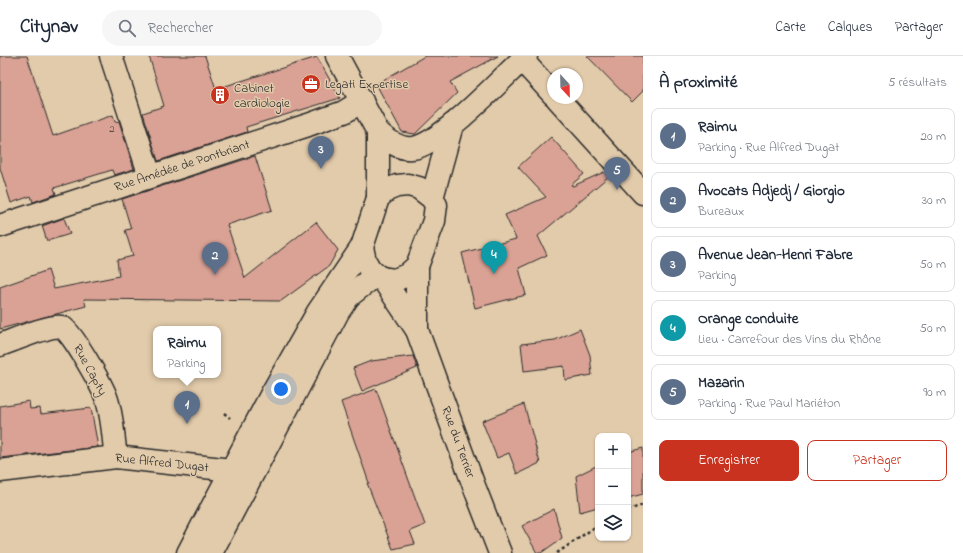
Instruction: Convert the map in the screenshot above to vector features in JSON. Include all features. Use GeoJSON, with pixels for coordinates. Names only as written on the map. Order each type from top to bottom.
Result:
{"type":"FeatureCollection","features":[{"type":"Feature","properties":{"kind":"main road"},"geometry":{"type":"LineString","coordinates":[[111,56],[150,176]]}},
{"type":"Feature","properties":{"kind":"main road"},"geometry":{"type":"LineString","coordinates":[[338,56],[378,132],[387,140],[402,148],[414,148],[429,142],[452,125],[524,58],[547,87]]}},
{"type":"Feature","properties":{"kind":"main road","name":"Rue Amédée de Pontbriant"},"geometry":{"type":"LineString","coordinates":[[0,224],[308,125],[344,112],[362,101]]}},
{"type":"Feature","properties":{"kind":"main road"},"geometry":{"type":"LineString","coordinates":[[561,104],[643,193]]}},
{"type":"Feature","properties":{"kind":"main road"},"geometry":{"type":"LineString","coordinates":[[432,198],[452,125]]}},
{"type":"Feature","properties":{"kind":"main road"},"geometry":{"type":"LineString","coordinates":[[188,553],[271,395],[318,312],[362,247],[378,198],[378,132]]}},
{"type":"Feature","properties":{"kind":"main road"},"geometry":{"type":"LineString","coordinates":[[362,247],[365,261],[369,268],[379,276],[395,280],[407,275],[417,266],[434,221],[436,205],[432,198],[418,188],[408,185],[397,186],[387,190],[378,198]]}},
{"type":"Feature","properties":{"kind":"main road","name":"Rue du Terrier"},"geometry":{"type":"LineString","coordinates":[[417,266],[417,330]]}},
{"type":"Feature","properties":{"kind":"main road"},"geometry":{"type":"LineString","coordinates":[[211,553],[338,312],[349,296],[379,276]]}},
{"type":"Feature","properties":{"kind":"main road","name":"Rue du Terrier"},"geometry":{"type":"LineString","coordinates":[[379,276],[417,330],[500,553]]}},
{"type":"Feature","properties":{"kind":"main road","name":"Rue Capty"},"geometry":{"type":"LineString","coordinates":[[0,344],[53,327],[62,327],[68,332],[79,348],[106,397],[111,417],[116,457]]}},
{"type":"Feature","properties":{"kind":"main road","name":"Rue Alfred Dugat"},"geometry":{"type":"LineString","coordinates":[[0,471],[116,457],[253,473]]}},
{"type":"Feature","properties":{"kind":"path"},"geometry":{"type":"LineString","coordinates":[[631,509],[643,505]]}},
{"type":"Feature","properties":{"kind":"path"},"geometry":{"type":"LineString","coordinates":[[557,553],[595,527]]}},
{"type":"Feature","properties":{"kind":"building"},"geometry":{"type":"Polygon","coordinates":[[[0,56],[27,56],[53,136],[113,115],[115,122],[119,121],[134,169],[114,175],[112,170],[54,188],[56,194],[33,202],[31,196],[11,203],[0,168],[0,56]]]}},
{"type":"Feature","properties":{"kind":"building"},"geometry":{"type":"Polygon","coordinates":[[[149,56],[205,56],[216,89],[317,57],[340,98],[246,127],[247,132],[158,161],[143,113],[164,106],[149,56]]]}},
{"type":"Feature","properties":{"kind":"building"},"geometry":{"type":"Polygon","coordinates":[[[425,56],[498,56],[450,82],[457,93],[415,134],[402,132],[376,84],[425,56]]]}},
{"type":"Feature","properties":{"kind":"building"},"geometry":{"type":"Polygon","coordinates":[[[587,56],[643,56],[643,91],[632,102],[587,56]]]}},
{"type":"Feature","properties":{"kind":"building"},"geometry":{"type":"Polygon","coordinates":[[[551,137],[584,174],[571,185],[573,186],[604,172],[608,177],[538,236],[547,255],[519,268],[526,295],[475,308],[462,253],[516,239],[505,215],[546,197],[518,167],[551,137]]]}},
{"type":"Feature","properties":{"kind":"building"},"geometry":{"type":"Polygon","coordinates":[[[255,156],[272,210],[227,225],[245,278],[316,222],[338,250],[329,266],[281,301],[84,299],[86,306],[0,329],[0,287],[48,270],[54,289],[119,276],[117,260],[133,256],[125,230],[131,229],[122,199],[255,156]]]}},
{"type":"Feature","properties":{"kind":"building"},"geometry":{"type":"Polygon","coordinates":[[[64,218],[70,234],[47,241],[42,226],[64,218]]]}},
{"type":"Feature","properties":{"kind":"building"},"geometry":{"type":"Polygon","coordinates":[[[580,329],[590,355],[592,375],[565,380],[564,366],[524,371],[521,344],[555,340],[580,329]]]}},
{"type":"Feature","properties":{"kind":"building"},"geometry":{"type":"Polygon","coordinates":[[[413,356],[417,368],[362,391],[353,368],[371,361],[413,356]]]}},
{"type":"Feature","properties":{"kind":"building"},"geometry":{"type":"Polygon","coordinates":[[[376,389],[425,525],[410,531],[415,544],[393,549],[367,483],[369,483],[341,402],[376,389]]]}},
{"type":"Feature","properties":{"kind":"building"},"geometry":{"type":"Polygon","coordinates":[[[29,401],[30,409],[40,408],[41,414],[91,408],[98,447],[0,458],[0,406],[29,401]]]}},
{"type":"Feature","properties":{"kind":"building"},"geometry":{"type":"Polygon","coordinates":[[[524,404],[540,463],[517,474],[509,453],[497,458],[482,421],[524,404]]]}},
{"type":"Feature","properties":{"kind":"building"},"geometry":{"type":"Polygon","coordinates":[[[643,448],[643,494],[631,497],[631,469],[631,451],[643,448]]]}},
{"type":"Feature","properties":{"kind":"building"},"geometry":{"type":"Polygon","coordinates":[[[595,466],[595,508],[580,512],[576,476],[595,466]]]}},
{"type":"Feature","properties":{"kind":"building"},"geometry":{"type":"Polygon","coordinates":[[[554,509],[562,538],[541,553],[537,553],[522,526],[554,509]]]}},
{"type":"Feature","properties":{"kind":"place","name":"Legati Expertise"},"geometry":{"type":"Point","coordinates":[311,84]}},
{"type":"Feature","properties":{"kind":"place","name":"Cabinet cardiologie"},"geometry":{"type":"Point","coordinates":[220,95]}},
{"type":"Feature","properties":{"kind":"place","name":"Avenue Jean-Henri Fabre"},"geometry":{"type":"Point","coordinates":[321,169]}},
{"type":"Feature","properties":{"kind":"place","name":"Mazarin"},"geometry":{"type":"Point","coordinates":[617,190]}},
{"type":"Feature","properties":{"kind":"place","name":"Orange conduite"},"geometry":{"type":"Point","coordinates":[494,274]}},
{"type":"Feature","properties":{"kind":"place","name":"Avocats Adjedj / Giorgio"},"geometry":{"type":"Point","coordinates":[215,275]}},
{"type":"Feature","properties":{"kind":"place","name":"Raimu"},"geometry":{"type":"Point","coordinates":[187,424]}}]}
